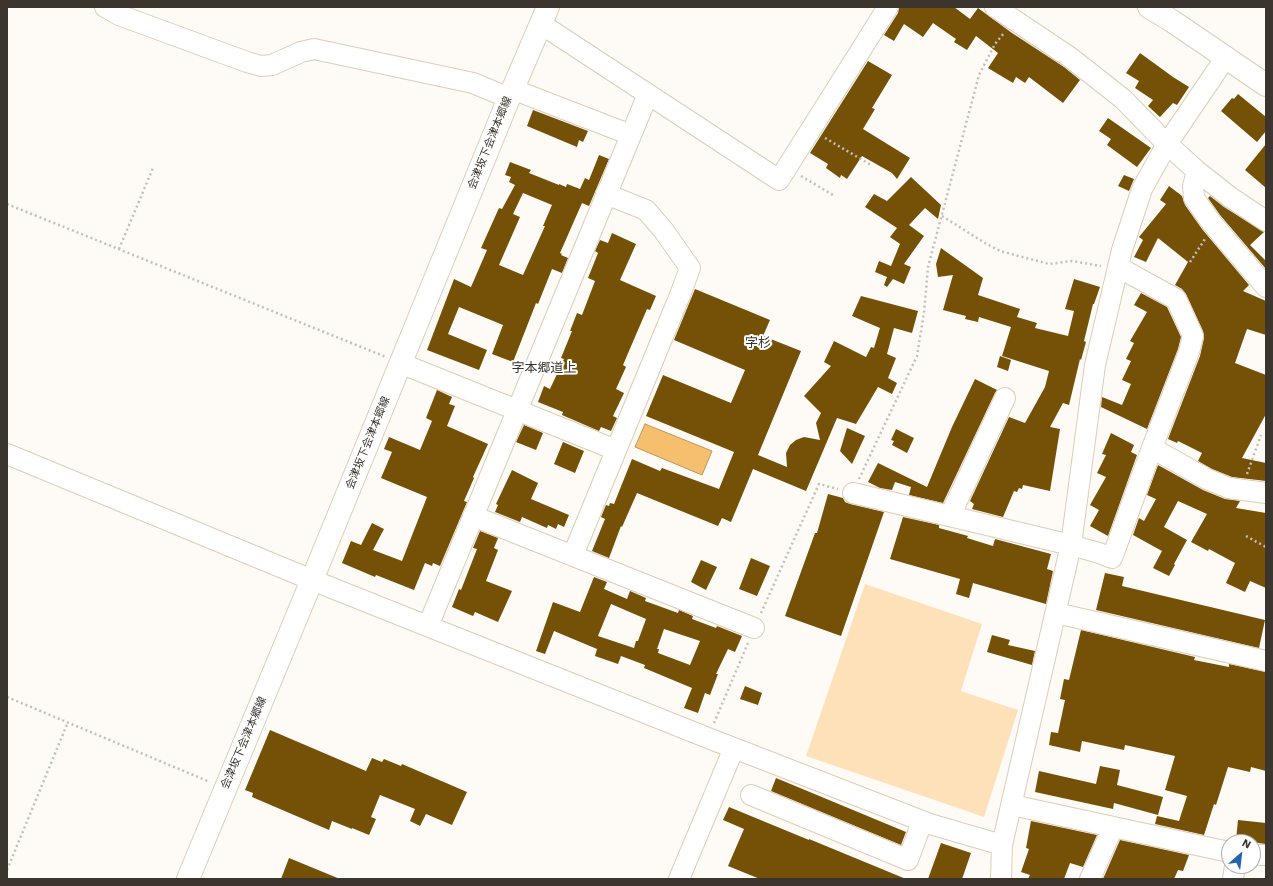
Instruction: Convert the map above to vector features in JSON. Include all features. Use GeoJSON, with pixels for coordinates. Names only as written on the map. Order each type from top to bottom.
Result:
{"type":"FeatureCollection","features":[{"type":"Feature","properties":{"kind":"main road"},"geometry":{"type":"LineString","coordinates":[[1149,7],[1266,85]]}},
{"type":"Feature","properties":{"kind":"main road","name":"会津坂下会津本郷線"},"geometry":{"type":"LineString","coordinates":[[188,879],[312,580],[394,360],[545,16]]}},
{"type":"Feature","properties":{"kind":"street"},"geometry":{"type":"LineString","coordinates":[[105,7],[118,15],[261,66],[272,65],[301,52],[314,49],[473,83],[510,93],[631,135]]}},
{"type":"Feature","properties":{"kind":"street"},"geometry":{"type":"LineString","coordinates":[[545,16],[648,94],[779,180],[888,7]]}},
{"type":"Feature","properties":{"kind":"street"},"geometry":{"type":"LineString","coordinates":[[996,7],[1071,58],[1123,99],[1167,144],[1197,171],[1230,197],[1266,221]]}},
{"type":"Feature","properties":{"kind":"street"},"geometry":{"type":"LineString","coordinates":[[1001,879],[1002,845],[1071,545],[1095,365],[1122,250],[1142,189],[1167,144],[1226,57]]}},
{"type":"Feature","properties":{"kind":"street"},"geometry":{"type":"LineString","coordinates":[[428,626],[648,94]]}},
{"type":"Feature","properties":{"kind":"street"},"geometry":{"type":"LineString","coordinates":[[1197,171],[1193,186],[1194,198],[1214,225],[1266,287]]}},
{"type":"Feature","properties":{"kind":"street"},"geometry":{"type":"LineString","coordinates":[[572,555],[690,268],[646,210],[606,194]]}},
{"type":"Feature","properties":{"kind":"street"},"geometry":{"type":"LineString","coordinates":[[853,493],[1071,545],[1112,558],[1189,352],[1193,336],[1176,299],[1118,268]]}},
{"type":"Feature","properties":{"kind":"street"},"geometry":{"type":"LineString","coordinates":[[394,360],[616,450]]}},
{"type":"Feature","properties":{"kind":"street"},"geometry":{"type":"LineString","coordinates":[[950,516],[1005,398]]}},
{"type":"Feature","properties":{"kind":"street"},"geometry":{"type":"LineString","coordinates":[[1152,448],[1207,479],[1229,488],[1266,493]]}},
{"type":"Feature","properties":{"kind":"street"},"geometry":{"type":"LineString","coordinates":[[7,454],[312,580],[708,738],[922,822],[1002,845]]}},
{"type":"Feature","properties":{"kind":"street"},"geometry":{"type":"LineString","coordinates":[[473,516],[754,628]]}},
{"type":"Feature","properties":{"kind":"street"},"geometry":{"type":"LineString","coordinates":[[1056,613],[1266,660]]}},
{"type":"Feature","properties":{"kind":"street"},"geometry":{"type":"LineString","coordinates":[[679,879],[734,748]]}},
{"type":"Feature","properties":{"kind":"street"},"geometry":{"type":"LineString","coordinates":[[751,795],[908,860],[922,822]]}},
{"type":"Feature","properties":{"kind":"street"},"geometry":{"type":"LineString","coordinates":[[1012,805],[1221,850]]}},
{"type":"Feature","properties":{"kind":"street"},"geometry":{"type":"LineString","coordinates":[[1090,879],[1113,827]]}},
{"type":"Feature","properties":{"kind":"path"},"geometry":{"type":"LineString","coordinates":[[708,738],[754,628],[819,484],[853,493],[917,356],[924,313],[928,267],[979,75],[995,44],[1015,19]]}},
{"type":"Feature","properties":{"kind":"path"},"geometry":{"type":"LineString","coordinates":[[810,130],[871,165]]}},
{"type":"Feature","properties":{"kind":"path"},"geometry":{"type":"LineString","coordinates":[[120,249],[153,168]]}},
{"type":"Feature","properties":{"kind":"path"},"geometry":{"type":"LineString","coordinates":[[786,168],[833,195]]}},
{"type":"Feature","properties":{"kind":"path"},"geometry":{"type":"LineString","coordinates":[[7,204],[394,360]]}},
{"type":"Feature","properties":{"kind":"path"},"geometry":{"type":"LineString","coordinates":[[942,216],[1000,251],[1049,264],[1072,261],[1118,268]]}},
{"type":"Feature","properties":{"kind":"path"},"geometry":{"type":"LineString","coordinates":[[1190,262],[1214,225]]}},
{"type":"Feature","properties":{"kind":"path"},"geometry":{"type":"LineString","coordinates":[[1242,490],[1261,435]]}},
{"type":"Feature","properties":{"kind":"path"},"geometry":{"type":"LineString","coordinates":[[1246,536],[1266,547]]}},
{"type":"Feature","properties":{"kind":"path"},"geometry":{"type":"LineString","coordinates":[[7,697],[226,788]]}},
{"type":"Feature","properties":{"kind":"path"},"geometry":{"type":"LineString","coordinates":[[7,870],[68,722]]}},
{"type":"Feature","properties":{"kind":"shaded area"},"geometry":{"type":"Polygon","coordinates":[[[645,424],[712,451],[702,475],[635,447],[645,424]]]}},
{"type":"Feature","properties":{"kind":"shaded area"},"geometry":{"type":"Polygon","coordinates":[[[865,584],[982,624],[961,691],[1018,710],[984,817],[806,756],[865,584]]]}},
{"type":"Feature","properties":{"kind":"building"},"geometry":{"type":"Polygon","coordinates":[[[899,7],[954,7],[970,19],[978,8],[1012,33],[1064,67],[1080,80],[1063,103],[1029,77],[1025,83],[1016,77],[1013,83],[988,68],[998,53],[976,36],[967,50],[954,42],[956,39],[933,23],[923,37],[904,24],[894,41],[884,35],[898,13],[899,7]]]}},
{"type":"Feature","properties":{"kind":"building"},"geometry":{"type":"Polygon","coordinates":[[[1140,53],[1189,87],[1177,105],[1173,103],[1160,117],[1148,106],[1153,100],[1135,88],[1139,81],[1126,73],[1140,53]]]}},
{"type":"Feature","properties":{"kind":"building"},"geometry":{"type":"Polygon","coordinates":[[[868,61],[892,75],[872,108],[875,109],[863,129],[910,158],[897,179],[892,173],[862,156],[847,179],[841,175],[840,178],[826,168],[828,164],[810,153],[868,61]]]}},
{"type":"Feature","properties":{"kind":"building"},"geometry":{"type":"Polygon","coordinates":[[[1238,94],[1266,117],[1266,131],[1257,142],[1221,111],[1232,98],[1234,99],[1238,94]]]}},
{"type":"Feature","properties":{"kind":"building"},"geometry":{"type":"Polygon","coordinates":[[[533,110],[588,131],[583,142],[579,140],[577,147],[527,126],[533,110]]]}},
{"type":"Feature","properties":{"kind":"building"},"geometry":{"type":"Polygon","coordinates":[[[1108,118],[1151,148],[1137,167],[1107,145],[1111,139],[1099,131],[1108,118]]]}},
{"type":"Feature","properties":{"kind":"building"},"geometry":{"type":"Polygon","coordinates":[[[1266,144],[1266,188],[1245,170],[1266,144]]]}},
{"type":"Feature","properties":{"kind":"building"},"geometry":{"type":"Polygon","coordinates":[[[599,155],[609,159],[589,206],[582,203],[560,253],[568,258],[562,273],[552,269],[538,304],[536,303],[513,362],[492,354],[503,325],[459,307],[448,334],[487,350],[479,370],[427,350],[454,279],[471,287],[487,250],[481,248],[499,208],[502,209],[515,185],[509,182],[511,177],[505,175],[510,162],[531,170],[529,173],[566,187],[567,184],[580,189],[585,178],[589,180],[599,155]],[[523,193],[513,214],[520,217],[499,265],[523,275],[545,226],[543,226],[552,205],[523,193]]]}},
{"type":"Feature","properties":{"kind":"building"},"geometry":{"type":"Polygon","coordinates":[[[1124,175],[1134,179],[1129,191],[1118,186],[1124,175]]]}},
{"type":"Feature","properties":{"kind":"building"},"geometry":{"type":"Polygon","coordinates":[[[911,177],[941,205],[938,219],[925,208],[909,225],[924,236],[904,264],[911,267],[904,284],[893,279],[887,287],[884,285],[887,277],[875,272],[879,261],[891,266],[900,244],[890,237],[897,228],[865,207],[874,194],[887,201],[911,177]]]}},
{"type":"Feature","properties":{"kind":"building"},"geometry":{"type":"Polygon","coordinates":[[[1169,186],[1182,196],[1185,205],[1202,229],[1249,285],[1243,291],[1266,301],[1266,335],[1247,329],[1235,363],[1266,375],[1266,414],[1242,458],[1266,463],[1266,481],[1232,477],[1212,469],[1198,461],[1202,453],[1178,441],[1177,443],[1168,439],[1200,356],[1204,338],[1203,331],[1186,294],[1182,289],[1175,285],[1188,262],[1158,238],[1146,262],[1134,257],[1143,240],[1139,237],[1166,204],[1160,200],[1169,186]]]}},
{"type":"Feature","properties":{"kind":"building"},"geometry":{"type":"Polygon","coordinates":[[[1210,196],[1224,207],[1264,232],[1250,245],[1266,261],[1266,269],[1220,215],[1208,198],[1210,196]]]}},
{"type":"Feature","properties":{"kind":"building"},"geometry":{"type":"Polygon","coordinates":[[[612,233],[636,244],[620,280],[656,296],[650,310],[647,309],[623,365],[626,367],[616,389],[624,393],[613,416],[617,418],[611,431],[601,427],[599,431],[562,415],[563,412],[538,402],[544,386],[550,389],[564,359],[561,358],[572,331],[570,331],[577,313],[582,315],[595,281],[588,278],[598,253],[595,251],[600,240],[608,243],[612,233]]]}},
{"type":"Feature","properties":{"kind":"building"},"geometry":{"type":"Polygon","coordinates":[[[941,248],[983,278],[978,295],[1020,309],[1017,317],[1037,323],[1035,328],[1068,336],[1074,311],[1065,309],[1074,279],[1100,287],[1093,304],[1084,341],[1086,342],[1081,360],[1080,359],[1069,405],[1063,403],[1050,427],[1060,429],[1050,491],[1023,485],[1022,489],[1019,488],[1017,492],[1014,491],[1003,517],[972,509],[974,504],[970,501],[1009,417],[1025,423],[1045,387],[1049,371],[1002,356],[1011,327],[979,317],[978,322],[965,319],[966,316],[943,310],[953,275],[938,277],[936,264],[941,248]]]}},
{"type":"Feature","properties":{"kind":"building"},"geometry":{"type":"Polygon","coordinates":[[[695,289],[770,320],[763,336],[801,351],[758,455],[787,467],[786,453],[790,445],[796,440],[804,437],[820,440],[816,423],[821,413],[804,396],[831,366],[824,362],[834,341],[866,357],[871,347],[874,348],[880,328],[852,316],[861,296],[918,311],[912,333],[894,328],[887,354],[896,358],[888,378],[897,383],[892,394],[878,387],[856,424],[837,418],[806,491],[753,469],[731,522],[722,518],[718,526],[637,493],[622,527],[621,526],[609,558],[592,551],[605,519],[601,517],[606,505],[609,506],[610,503],[614,504],[632,459],[660,471],[662,468],[719,489],[734,452],[646,416],[663,375],[731,403],[745,370],[674,340],[695,289]]]}},
{"type":"Feature","properties":{"kind":"building"},"geometry":{"type":"Polygon","coordinates":[[[1141,293],[1167,307],[1181,337],[1178,349],[1147,429],[1101,407],[1102,397],[1122,405],[1131,384],[1122,380],[1131,361],[1126,359],[1134,343],[1130,341],[1147,312],[1134,305],[1141,293]]]}},
{"type":"Feature","properties":{"kind":"building"},"geometry":{"type":"Polygon","coordinates":[[[1000,356],[1011,360],[1008,371],[997,367],[1000,356]]]}},
{"type":"Feature","properties":{"kind":"building"},"geometry":{"type":"Polygon","coordinates":[[[975,379],[997,390],[943,503],[909,495],[911,487],[895,482],[892,490],[880,488],[868,482],[878,463],[927,487],[952,427],[975,379]]]}},
{"type":"Feature","properties":{"kind":"building"},"geometry":{"type":"Polygon","coordinates":[[[437,390],[452,397],[449,404],[455,406],[447,426],[488,444],[473,477],[474,478],[464,501],[467,502],[440,566],[433,563],[432,566],[425,563],[414,590],[376,575],[375,577],[342,563],[351,541],[361,545],[372,523],[384,529],[373,550],[402,561],[427,497],[381,478],[392,452],[384,449],[389,437],[420,450],[432,421],[426,418],[437,390]]]}},
{"type":"Feature","properties":{"kind":"building"},"geometry":{"type":"Polygon","coordinates":[[[524,425],[543,433],[536,450],[516,442],[524,425]]]}},
{"type":"Feature","properties":{"kind":"building"},"geometry":{"type":"Polygon","coordinates":[[[847,428],[865,436],[852,464],[840,451],[847,428]]]}},
{"type":"Feature","properties":{"kind":"building"},"geometry":{"type":"Polygon","coordinates":[[[896,429],[914,438],[907,453],[892,445],[894,441],[891,440],[896,429]]]}},
{"type":"Feature","properties":{"kind":"building"},"geometry":{"type":"Polygon","coordinates":[[[1111,433],[1134,445],[1131,452],[1137,455],[1108,536],[1090,526],[1099,510],[1090,505],[1106,477],[1097,473],[1106,455],[1102,454],[1111,433]]]}},
{"type":"Feature","properties":{"kind":"building"},"geometry":{"type":"Polygon","coordinates":[[[563,442],[584,451],[575,473],[554,464],[563,442]]]}},
{"type":"Feature","properties":{"kind":"building"},"geometry":{"type":"Polygon","coordinates":[[[1158,465],[1203,490],[1225,499],[1240,501],[1236,508],[1266,513],[1266,588],[1250,581],[1245,592],[1226,583],[1235,563],[1209,549],[1208,551],[1191,542],[1207,514],[1178,501],[1164,527],[1187,540],[1169,576],[1153,568],[1162,551],[1133,535],[1139,518],[1144,521],[1156,499],[1147,495],[1158,465]]]}},
{"type":"Feature","properties":{"kind":"building"},"geometry":{"type":"Polygon","coordinates":[[[512,470],[538,483],[531,499],[569,515],[564,527],[558,524],[556,529],[548,525],[547,528],[522,517],[520,522],[495,512],[498,505],[496,504],[512,470]]]}},
{"type":"Feature","properties":{"kind":"building"},"geometry":{"type":"Polygon","coordinates":[[[828,494],[843,498],[845,502],[850,504],[884,512],[841,636],[785,616],[815,533],[817,533],[828,494]]]}},
{"type":"Feature","properties":{"kind":"building"},"geometry":{"type":"Polygon","coordinates":[[[903,517],[939,525],[939,528],[968,536],[967,538],[993,546],[995,539],[1051,554],[1047,569],[1053,571],[1046,604],[973,583],[969,598],[956,594],[960,579],[890,559],[903,517]]]}},
{"type":"Feature","properties":{"kind":"building"},"geometry":{"type":"Polygon","coordinates":[[[480,531],[498,538],[494,548],[498,550],[486,581],[512,591],[498,622],[475,612],[473,616],[452,607],[459,589],[461,590],[477,549],[473,548],[480,531]]]}},
{"type":"Feature","properties":{"kind":"building"},"geometry":{"type":"Polygon","coordinates":[[[751,558],[770,566],[757,596],[739,589],[751,558]]]}},
{"type":"Feature","properties":{"kind":"building"},"geometry":{"type":"Polygon","coordinates":[[[701,560],[717,567],[706,590],[691,582],[701,560]]]}},
{"type":"Feature","properties":{"kind":"building"},"geometry":{"type":"Polygon","coordinates":[[[1105,573],[1124,577],[1122,586],[1265,620],[1259,648],[1096,610],[1105,573]]]}},
{"type":"Feature","properties":{"kind":"building"},"geometry":{"type":"Polygon","coordinates":[[[594,577],[607,582],[604,589],[627,599],[630,591],[646,598],[645,601],[678,613],[679,610],[693,616],[692,619],[716,628],[717,626],[742,636],[735,652],[728,649],[716,674],[718,674],[710,695],[705,693],[698,713],[684,708],[692,688],[644,668],[645,665],[621,656],[618,664],[595,656],[597,649],[554,631],[545,654],[536,651],[553,602],[580,612],[594,577]],[[611,604],[598,636],[634,648],[646,619],[611,604]],[[664,629],[657,649],[659,649],[658,653],[690,665],[700,641],[664,629]]]}},
{"type":"Feature","properties":{"kind":"building"},"geometry":{"type":"Polygon","coordinates":[[[1081,630],[1195,657],[1194,660],[1229,667],[1229,664],[1266,672],[1266,771],[1251,767],[1250,772],[1228,767],[1216,805],[1214,804],[1204,835],[1155,824],[1157,816],[1179,821],[1187,796],[1165,790],[1175,756],[1125,745],[1124,750],[1082,741],[1080,752],[1049,745],[1051,732],[1058,733],[1065,700],[1060,699],[1064,679],[1069,680],[1081,630]]]}},
{"type":"Feature","properties":{"kind":"building"},"geometry":{"type":"Polygon","coordinates":[[[992,635],[1010,640],[1008,645],[1035,651],[1032,665],[987,652],[992,635]]]}},
{"type":"Feature","properties":{"kind":"building"},"geometry":{"type":"Polygon","coordinates":[[[745,686],[762,693],[758,705],[740,699],[745,686]]]}},
{"type":"Feature","properties":{"kind":"building"},"geometry":{"type":"Polygon","coordinates":[[[270,730],[366,771],[372,758],[382,762],[384,759],[401,766],[402,764],[467,792],[452,825],[426,814],[420,826],[410,821],[415,809],[380,795],[371,817],[376,819],[369,835],[332,821],[329,830],[252,797],[253,793],[245,790],[270,730]]]}},
{"type":"Feature","properties":{"kind":"building"},"geometry":{"type":"Polygon","coordinates":[[[1100,766],[1120,770],[1117,785],[1163,797],[1158,815],[1114,803],[1113,809],[1035,792],[1039,771],[1096,784],[1100,766]]]}},
{"type":"Feature","properties":{"kind":"building"},"geometry":{"type":"Polygon","coordinates":[[[776,778],[906,832],[901,845],[771,791],[776,778]]]}},
{"type":"Feature","properties":{"kind":"building"},"geometry":{"type":"Polygon","coordinates":[[[729,807],[906,879],[760,879],[728,866],[744,829],[723,820],[729,807]]]}},
{"type":"Feature","properties":{"kind":"building"},"geometry":{"type":"Polygon","coordinates":[[[1238,820],[1266,823],[1266,844],[1261,843],[1261,834],[1237,834],[1238,820]]]}},
{"type":"Feature","properties":{"kind":"building"},"geometry":{"type":"Polygon","coordinates":[[[1031,821],[1097,835],[1083,867],[1070,863],[1064,879],[1028,879],[1030,875],[1021,872],[1029,849],[1026,848],[1031,821]]]}},
{"type":"Feature","properties":{"kind":"building"},"geometry":{"type":"Polygon","coordinates":[[[1120,840],[1189,855],[1183,871],[1178,870],[1174,879],[1103,879],[1120,840]]]}},
{"type":"Feature","properties":{"kind":"building"},"geometry":{"type":"Polygon","coordinates":[[[941,843],[971,853],[962,879],[928,879],[941,843]]]}},
{"type":"Feature","properties":{"kind":"building"},"geometry":{"type":"Polygon","coordinates":[[[289,858],[340,879],[281,879],[289,858]]]}},
{"type":"Feature","properties":{"kind":"district","name":"字杉"},"geometry":{"type":"Point","coordinates":[758,343]}},
{"type":"Feature","properties":{"kind":"district","name":"字本郷道上"},"geometry":{"type":"Point","coordinates":[544,368]}}]}
